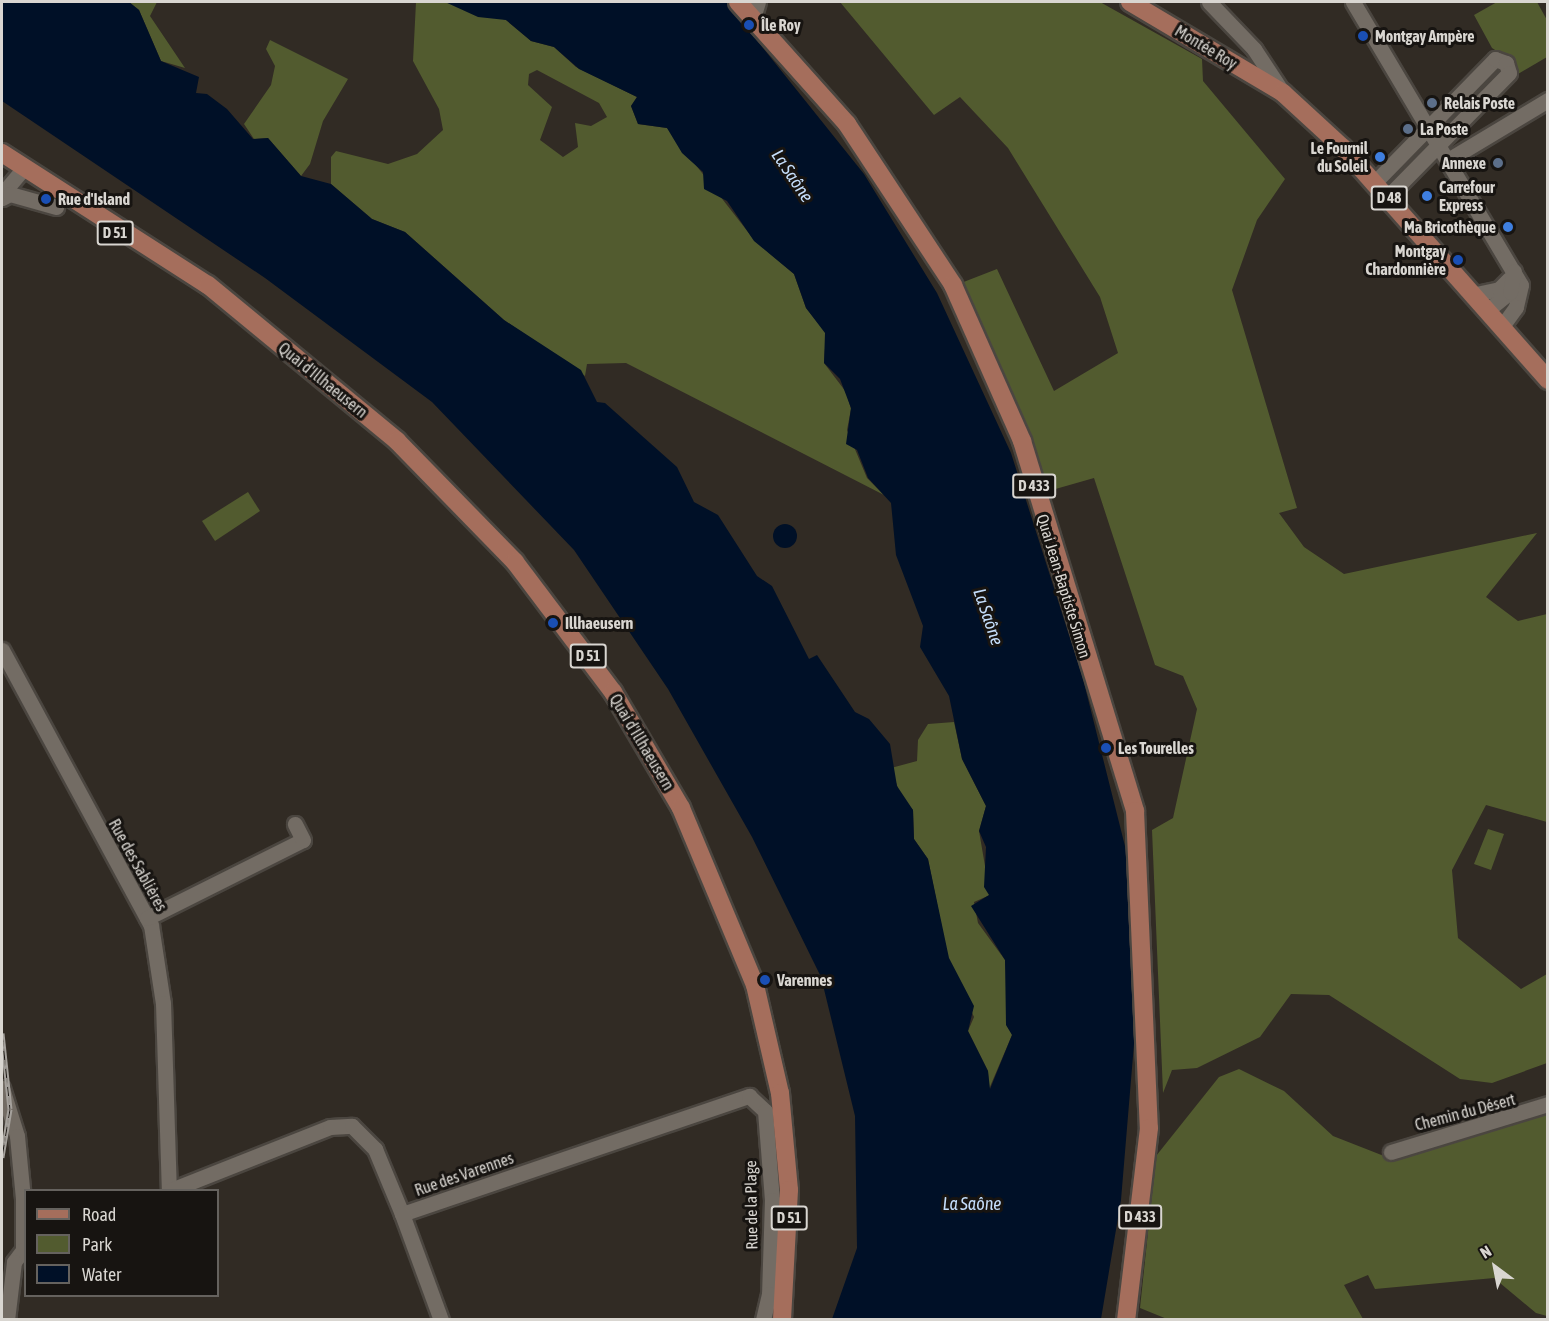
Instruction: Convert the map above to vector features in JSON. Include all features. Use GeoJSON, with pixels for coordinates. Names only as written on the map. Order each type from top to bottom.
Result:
{"type":"FeatureCollection","features":[{"type":"Feature","properties":{"kind":"main road","name":"Quai Jean-Baptiste Simon"},"geometry":{"type":"LineString","coordinates":[[738,2],[756,10],[847,124],[888,181],[953,285],[1022,441],[1135,811],[1149,1128],[1126,1320]]}},
{"type":"Feature","properties":{"kind":"main road","name":"Montée Roy"},"geometry":{"type":"LineString","coordinates":[[1130,2],[1283,93]]}},
{"type":"Feature","properties":{"kind":"main road","name":"D 48"},"geometry":{"type":"LineString","coordinates":[[1283,93],[1388,196],[1490,309],[1548,380]]}},
{"type":"Feature","properties":{"kind":"main road","name":"Quai d'Illhaeusern"},"geometry":{"type":"LineString","coordinates":[[2,153],[23,171]]}},
{"type":"Feature","properties":{"kind":"main road","name":"Quai d'Illhaeusern"},"geometry":{"type":"LineString","coordinates":[[2,161],[150,245],[229,305],[397,441],[515,562],[608,684],[681,808],[742,944],[772,1047],[789,1190],[782,1320]]}},
{"type":"Feature","properties":{"kind":"street"},"geometry":{"type":"LineString","coordinates":[[1209,2],[1254,49],[1283,93]]}},
{"type":"Feature","properties":{"kind":"street"},"geometry":{"type":"LineString","coordinates":[[1353,2],[1514,271],[1520,295],[1503,325]]}},
{"type":"Feature","properties":{"kind":"street"},"geometry":{"type":"LineString","coordinates":[[1375,182],[1495,59],[1506,63],[1509,73],[1388,196]]}},
{"type":"Feature","properties":{"kind":"street"},"geometry":{"type":"LineString","coordinates":[[1448,160],[1548,100]]}},
{"type":"Feature","properties":{"kind":"street"},"geometry":{"type":"LineString","coordinates":[[2,196],[23,171]]}},
{"type":"Feature","properties":{"kind":"street"},"geometry":{"type":"LineString","coordinates":[[2,196],[10,194],[56,207]]}},
{"type":"Feature","properties":{"kind":"street"},"geometry":{"type":"LineString","coordinates":[[1476,294],[1499,290],[1514,271]]}},
{"type":"Feature","properties":{"kind":"street"},"geometry":{"type":"LineString","coordinates":[[1490,309],[1510,292],[1514,271]]}},
{"type":"Feature","properties":{"kind":"street","name":"Rue des Sablières"},"geometry":{"type":"LineString","coordinates":[[2,650],[147,918],[163,1003],[170,1189]]}},
{"type":"Feature","properties":{"kind":"street"},"geometry":{"type":"LineString","coordinates":[[147,918],[303,840],[295,824]]}},
{"type":"Feature","properties":{"kind":"street"},"geometry":{"type":"LineString","coordinates":[[2,1088],[17,1136],[16,1257],[7,1320]]}},
{"type":"Feature","properties":{"kind":"street","name":"Rue des Varennes"},"geometry":{"type":"LineString","coordinates":[[175,1189],[330,1127],[352,1126],[375,1149],[402,1214],[749,1096]]}},
{"type":"Feature","properties":{"kind":"street","name":"Rue de la Plage"},"geometry":{"type":"LineString","coordinates":[[749,1096],[765,1111],[772,1200],[770,1294],[763,1320]]}},
{"type":"Feature","properties":{"kind":"street","name":"Chemin du Désert"},"geometry":{"type":"LineString","coordinates":[[1391,1152],[1548,1104]]}},
{"type":"Feature","properties":{"kind":"street"},"geometry":{"type":"LineString","coordinates":[[402,1214],[441,1320]]}},
{"type":"Feature","properties":{"kind":"green space"},"geometry":{"type":"Polygon","coordinates":[[[129,2],[157,2],[150,16],[185,68],[161,61],[139,10],[129,2]]]}},
{"type":"Feature","properties":{"kind":"green space"},"geometry":{"type":"Polygon","coordinates":[[[416,2],[446,2],[506,20],[531,41],[554,47],[576,67],[637,97],[631,106],[638,124],[667,128],[755,241],[794,274],[806,308],[826,333],[824,363],[846,392],[851,409],[847,430],[867,478],[884,495],[626,363],[587,364],[585,376],[504,320],[405,232],[372,219],[331,184],[331,157],[336,151],[388,164],[417,154],[443,130],[439,109],[413,61],[416,2]],[[537,70],[529,74],[528,85],[552,107],[540,140],[563,157],[578,147],[575,123],[591,126],[607,117],[599,103],[537,70]]]}},
{"type":"Feature","properties":{"kind":"green space"},"geometry":{"type":"Polygon","coordinates":[[[840,2],[1100,2],[1202,59],[1203,81],[1285,179],[1257,220],[1232,290],[1297,508],[1279,513],[1304,547],[1344,574],[1537,533],[1486,597],[1518,621],[1547,614],[1547,822],[1486,805],[1452,870],[1458,938],[1521,989],[1547,974],[1547,1063],[1492,1083],[1460,1079],[1329,995],[1291,994],[1260,1037],[1197,1068],[1172,1070],[1163,1093],[1152,830],[1173,818],[1197,709],[1183,676],[1155,665],[1094,478],[1045,492],[1029,435],[961,283],[997,269],[1054,391],[1118,353],[1100,297],[1008,148],[960,97],[934,115],[840,2]]]}},
{"type":"Feature","properties":{"kind":"green space"},"geometry":{"type":"Polygon","coordinates":[[[1497,2],[1537,2],[1547,20],[1547,57],[1518,74],[1509,59],[1492,48],[1474,15],[1497,2]]]}},
{"type":"Feature","properties":{"kind":"green space"},"geometry":{"type":"Polygon","coordinates":[[[270,40],[348,79],[323,121],[310,164],[301,176],[268,138],[254,139],[244,124],[271,85],[275,66],[266,49],[270,40]]]}},
{"type":"Feature","properties":{"kind":"green space"},"geometry":{"type":"Polygon","coordinates":[[[248,492],[260,511],[215,541],[202,521],[248,492]]]}},
{"type":"Feature","properties":{"kind":"green space"},"geometry":{"type":"Polygon","coordinates":[[[954,722],[962,759],[986,806],[979,831],[990,895],[974,902],[978,923],[1005,960],[1012,1035],[989,1089],[988,1071],[968,1031],[974,1017],[948,958],[928,859],[914,839],[913,810],[901,797],[891,768],[917,761],[918,740],[928,724],[954,722]]]}},
{"type":"Feature","properties":{"kind":"green space"},"geometry":{"type":"Polygon","coordinates":[[[1488,829],[1504,834],[1491,870],[1474,864],[1488,829]]]}},
{"type":"Feature","properties":{"kind":"green space"},"geometry":{"type":"Polygon","coordinates":[[[1239,1069],[1284,1091],[1333,1136],[1384,1156],[1527,1119],[1547,1108],[1547,1316],[1536,1313],[1494,1278],[1375,1289],[1368,1275],[1344,1285],[1363,1319],[1167,1319],[1140,1308],[1156,1156],[1219,1077],[1239,1069]]]}},
{"type":"Feature","properties":{"kind":"water","name":"La Saône"},"geometry":{"type":"Polygon","coordinates":[[[2,2],[129,2],[139,10],[161,61],[199,77],[196,93],[207,94],[227,109],[253,139],[268,138],[301,176],[331,184],[372,219],[405,232],[504,320],[581,370],[597,402],[605,403],[677,467],[694,502],[718,515],[757,576],[772,586],[809,659],[817,655],[855,712],[869,719],[890,744],[897,786],[913,810],[914,839],[928,859],[949,958],[974,1006],[968,1031],[988,1071],[990,1089],[1012,1035],[1006,1025],[1005,960],[971,906],[989,895],[984,887],[986,847],[979,831],[986,806],[962,759],[949,696],[920,647],[923,626],[896,555],[891,503],[868,478],[857,450],[846,444],[851,408],[840,379],[824,363],[825,333],[806,308],[794,274],[754,241],[727,201],[704,189],[703,172],[682,153],[667,128],[638,124],[631,106],[637,97],[579,69],[554,47],[531,41],[506,20],[478,17],[445,2],[726,2],[864,174],[937,293],[1011,453],[1083,679],[1131,870],[1134,1044],[1121,1200],[1101,1319],[832,1319],[857,1248],[855,1116],[821,977],[752,837],[668,689],[574,550],[432,402],[265,278],[2,101],[2,2]]]}},
{"type":"Feature","properties":{"kind":"water"},"geometry":{"type":"Polygon","coordinates":[[[785,524],[794,527],[797,536],[794,545],[785,548],[776,545],[773,536],[776,527],[785,524]]]}},
{"type":"Feature","properties":{"kind":"railway"},"geometry":{"type":"LineString","coordinates":[[2,1033],[10,1109],[2,1157]]}},
{"type":"Feature","properties":{"kind":"place","name":"Île Roy"},"geometry":{"type":"Point","coordinates":[749,25]}},
{"type":"Feature","properties":{"kind":"place","name":"Montgay Ampère"},"geometry":{"type":"Point","coordinates":[1363,36]}},
{"type":"Feature","properties":{"kind":"place","name":"Relais Poste"},"geometry":{"type":"Point","coordinates":[1432,103]}},
{"type":"Feature","properties":{"kind":"place","name":"La Poste"},"geometry":{"type":"Point","coordinates":[1408,129]}},
{"type":"Feature","properties":{"kind":"place","name":"Le Fournil du Soleil"},"geometry":{"type":"Point","coordinates":[1380,157]}},
{"type":"Feature","properties":{"kind":"place","name":"Annexe"},"geometry":{"type":"Point","coordinates":[1498,163]}},
{"type":"Feature","properties":{"kind":"place","name":"Carrefour Express"},"geometry":{"type":"Point","coordinates":[1427,196]}},
{"type":"Feature","properties":{"kind":"place","name":"Rue d'Island"},"geometry":{"type":"Point","coordinates":[46,199]}},
{"type":"Feature","properties":{"kind":"place","name":"Ma Bricothèque"},"geometry":{"type":"Point","coordinates":[1508,227]}},
{"type":"Feature","properties":{"kind":"place","name":"Montgay Chardonnière"},"geometry":{"type":"Point","coordinates":[1458,260]}},
{"type":"Feature","properties":{"kind":"place","name":"Illhaeusern"},"geometry":{"type":"Point","coordinates":[553,623]}},
{"type":"Feature","properties":{"kind":"place","name":"Les Tourelles"},"geometry":{"type":"Point","coordinates":[1106,748]}},
{"type":"Feature","properties":{"kind":"place","name":"Varennes"},"geometry":{"type":"Point","coordinates":[765,980]}}]}
